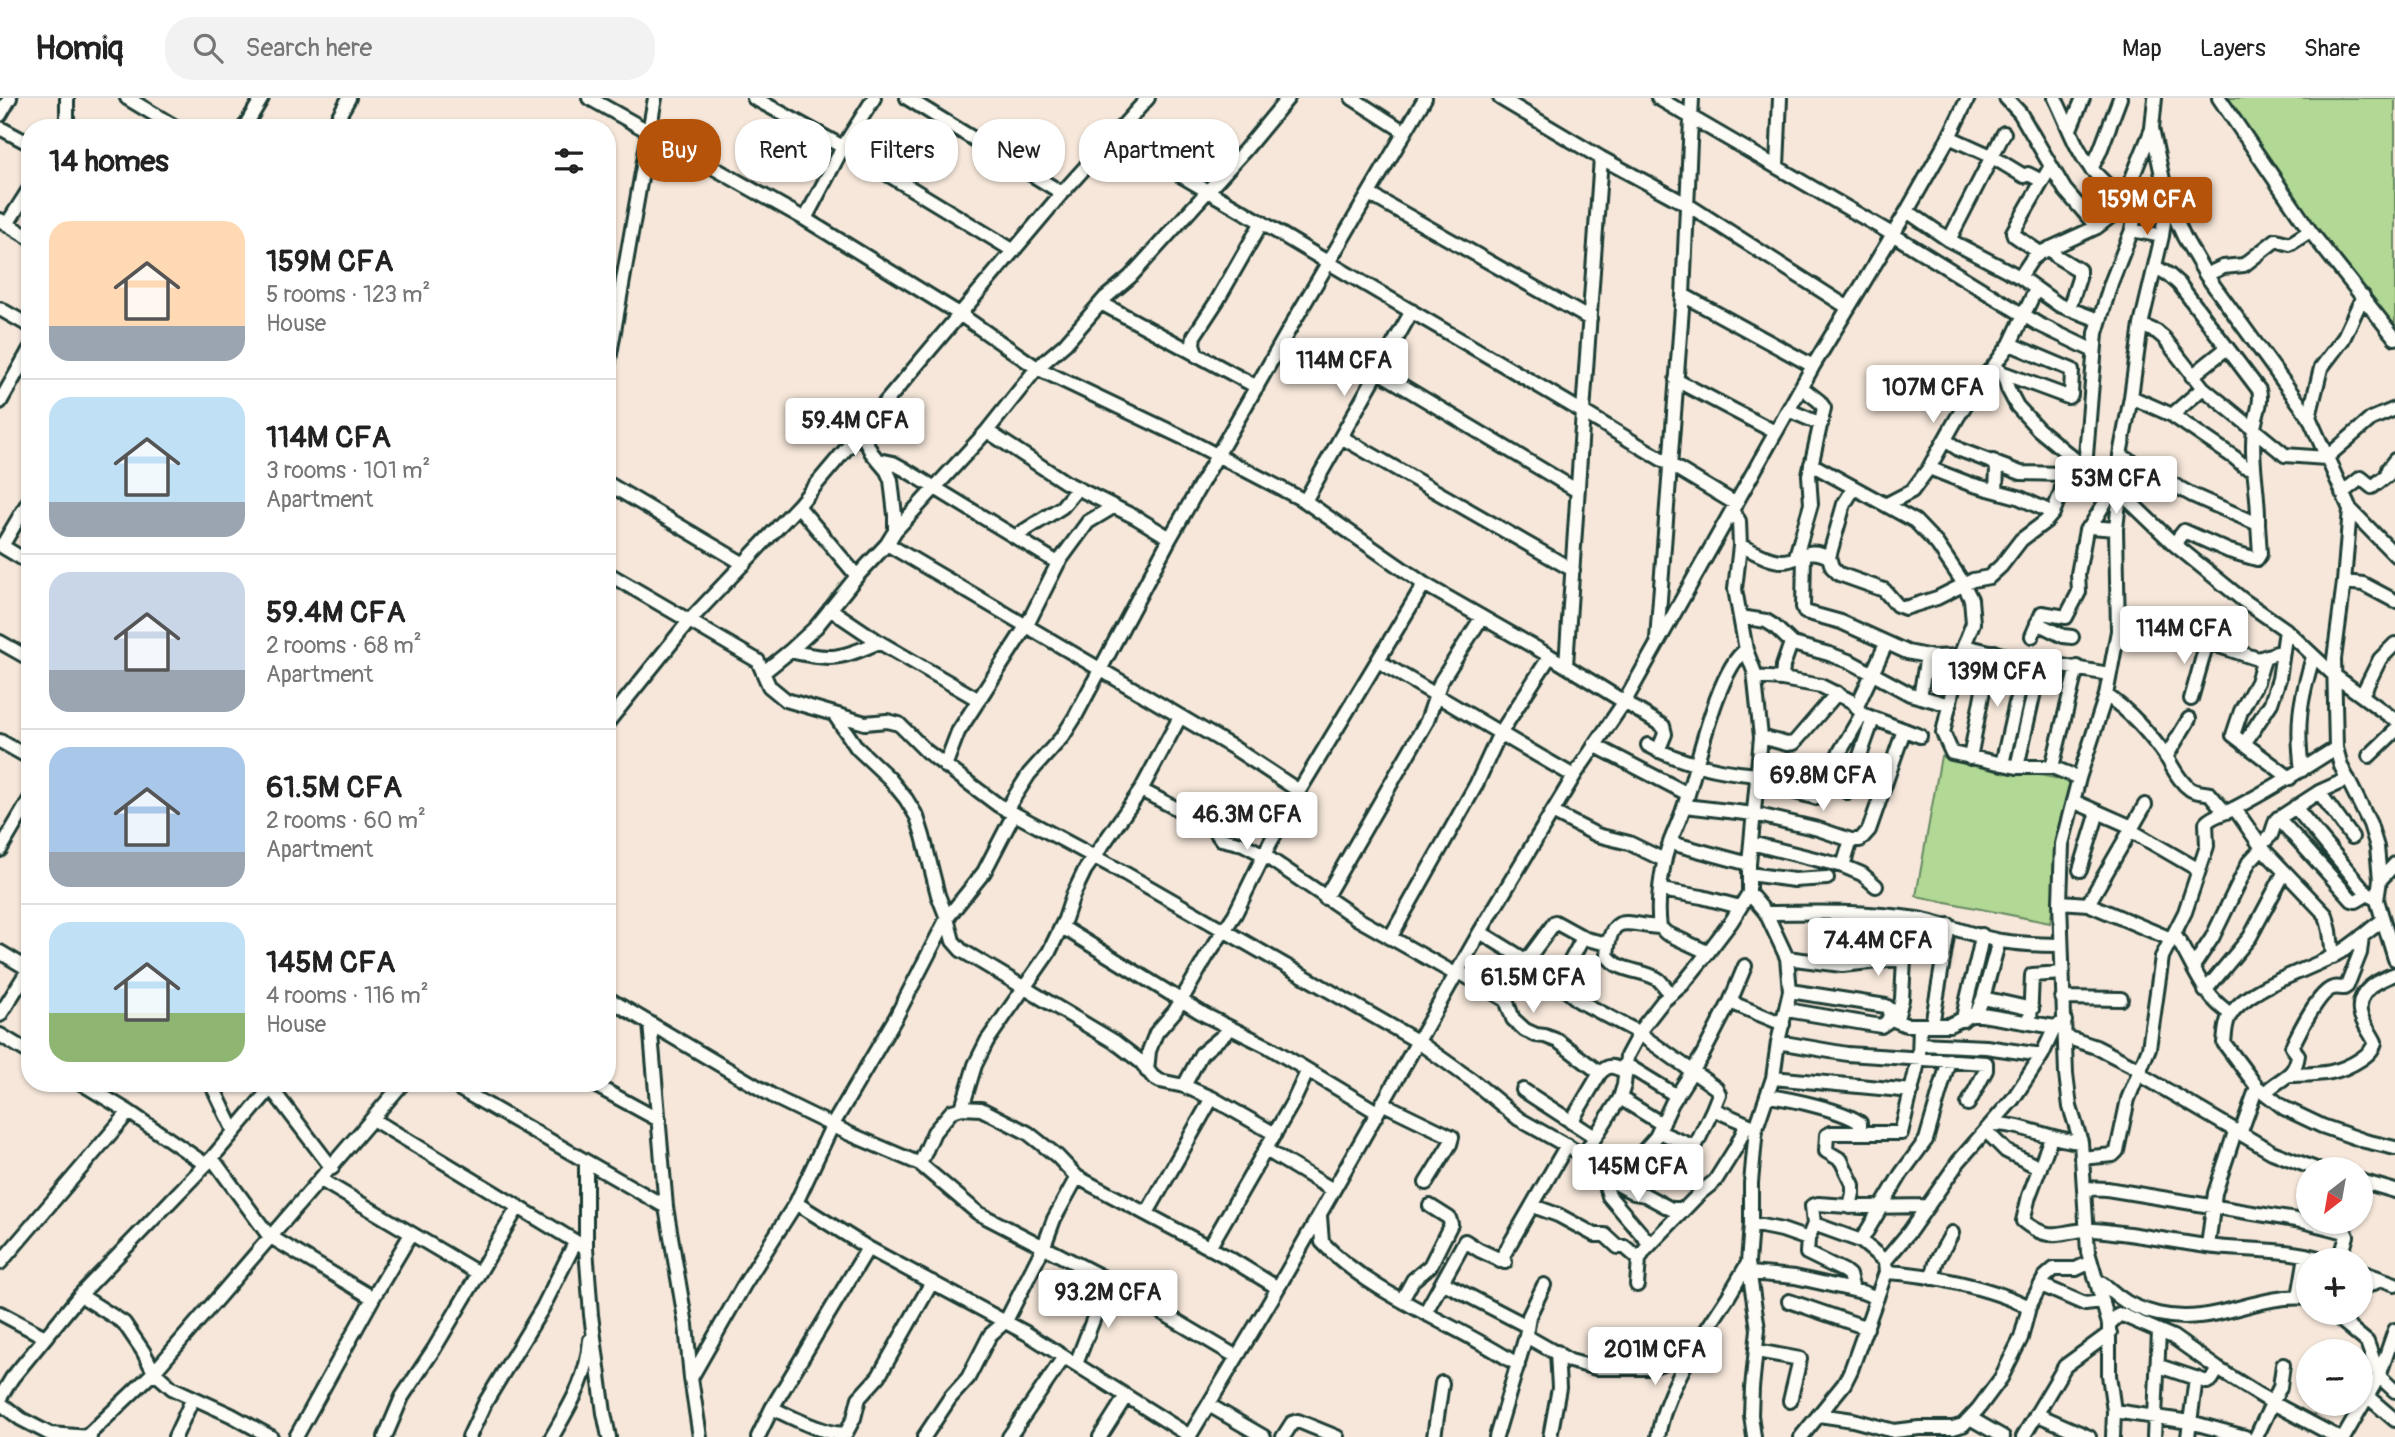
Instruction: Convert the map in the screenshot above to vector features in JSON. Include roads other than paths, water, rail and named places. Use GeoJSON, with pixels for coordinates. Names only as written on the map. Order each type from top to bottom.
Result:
{"type":"FeatureCollection","features":[{"type":"Feature","properties":{"kind":"street"},"geometry":{"type":"LineString","coordinates":[[0,115],[10,98]]}},
{"type":"Feature","properties":{"kind":"street"},"geometry":{"type":"LineString","coordinates":[[67,98],[67,119]]}},
{"type":"Feature","properties":{"kind":"street"},"geometry":{"type":"LineString","coordinates":[[127,98],[162,119]]}},
{"type":"Feature","properties":{"kind":"street"},"geometry":{"type":"LineString","coordinates":[[249,119],[262,98]]}},
{"type":"Feature","properties":{"kind":"street"},"geometry":{"type":"LineString","coordinates":[[337,119],[349,98]]}},
{"type":"Feature","properties":{"kind":"street"},"geometry":{"type":"LineString","coordinates":[[589,98],[637,126]]}},
{"type":"Feature","properties":{"kind":"street"},"geometry":{"type":"LineString","coordinates":[[651,119],[655,98]]}},
{"type":"Feature","properties":{"kind":"street"},"geometry":{"type":"LineString","coordinates":[[754,98],[776,103],[1014,251]]}},
{"type":"Feature","properties":{"kind":"street"},"geometry":{"type":"LineString","coordinates":[[805,219],[843,147],[874,98]]}},
{"type":"Feature","properties":{"kind":"street"},"geometry":{"type":"LineString","coordinates":[[908,98],[1062,193]]}},
{"type":"Feature","properties":{"kind":"street"},"geometry":{"type":"LineString","coordinates":[[1127,119],[1147,98]]}},
{"type":"Feature","properties":{"kind":"street"},"geometry":{"type":"LineString","coordinates":[[764,672],[790,651],[830,610],[895,531],[987,431],[1037,368],[1076,334],[1101,303],[1130,276],[1245,150],[1288,98]]}},
{"type":"Feature","properties":{"kind":"street"},"geometry":{"type":"LineString","coordinates":[[1352,98],[1405,132]]}},
{"type":"Feature","properties":{"kind":"street"},"geometry":{"type":"LineString","coordinates":[[691,1377],[750,1275],[796,1203],[832,1126],[896,1017],[947,918],[984,872],[1010,812],[1035,766],[1063,736],[1170,538],[1425,98]]}},
{"type":"Feature","properties":{"kind":"street"},"geometry":{"type":"LineString","coordinates":[[1500,98],[1601,158],[1688,205],[1847,307]]}},
{"type":"Feature","properties":{"kind":"street"},"geometry":{"type":"LineString","coordinates":[[1658,98],[1892,233],[2023,315],[2094,351]]}},
{"type":"Feature","properties":{"kind":"street"},"geometry":{"type":"LineString","coordinates":[[1657,645],[1683,295],[1692,98]]}},
{"type":"Feature","properties":{"kind":"street"},"geometry":{"type":"LineString","coordinates":[[1777,166],[1780,98]]}},
{"type":"Feature","properties":{"kind":"street"},"geometry":{"type":"LineString","coordinates":[[796,1203],[868,1248],[1006,1321],[1190,1436],[1278,1288],[1480,932],[1574,776],[1625,701],[1775,432],[1847,307],[1907,211],[1968,98]]}},
{"type":"Feature","properties":{"kind":"street"},"geometry":{"type":"LineString","coordinates":[[2006,98],[2020,113],[2065,190],[2097,227]]}},
{"type":"Feature","properties":{"kind":"street"},"geometry":{"type":"LineString","coordinates":[[2055,98],[2076,148],[2091,169],[2135,216],[2099,320],[2085,468]]}},
{"type":"Feature","properties":{"kind":"street"},"geometry":{"type":"LineString","coordinates":[[2070,129],[2083,98]]}},
{"type":"Feature","properties":{"kind":"street"},"geometry":{"type":"LineString","coordinates":[[2091,169],[2120,98]]}},
{"type":"Feature","properties":{"kind":"street"},"geometry":{"type":"LineString","coordinates":[[2020,277],[2032,259],[2045,250],[2097,227],[2119,210],[2152,128],[2155,98]]}},
{"type":"Feature","properties":{"kind":"street"},"geometry":{"type":"LineString","coordinates":[[2219,98],[2310,232],[2395,338]]}},
{"type":"Feature","properties":{"kind":"street"},"geometry":{"type":"LineString","coordinates":[[0,128],[21,140]]}},
{"type":"Feature","properties":{"kind":"street"},"geometry":{"type":"LineString","coordinates":[[2152,128],[2167,199],[2184,237],[2206,275],[2309,417],[2350,509],[2395,555]]}},
{"type":"Feature","properties":{"kind":"street"},"geometry":{"type":"LineString","coordinates":[[1949,240],[2004,133]]}},
{"type":"Feature","properties":{"kind":"street"},"geometry":{"type":"LineString","coordinates":[[1949,137],[1991,156],[2024,176],[2028,174],[2042,181]]}},
{"type":"Feature","properties":{"kind":"street"},"geometry":{"type":"LineString","coordinates":[[1566,665],[1601,158]]}},
{"type":"Feature","properties":{"kind":"street"},"geometry":{"type":"LineString","coordinates":[[2051,166],[2013,232],[2014,235],[2079,270],[2069,309]]}},
{"type":"Feature","properties":{"kind":"street"},"geometry":{"type":"LineString","coordinates":[[721,173],[805,219],[961,315],[1037,368],[1305,501],[1424,584],[1566,665],[1663,726],[1665,734],[1653,748],[1696,765],[1817,798],[1821,795],[1844,743],[1864,713]]}},
{"type":"Feature","properties":{"kind":"street"},"geometry":{"type":"LineString","coordinates":[[616,709],[690,620],[799,506],[1079,173]]}},
{"type":"Feature","properties":{"kind":"street"},"geometry":{"type":"LineString","coordinates":[[616,320],[640,182]]}},
{"type":"Feature","properties":{"kind":"street"},"geometry":{"type":"LineString","coordinates":[[1193,182],[1670,464],[1734,508],[1739,521],[1740,546],[1735,580],[1746,650],[1755,677],[1761,737],[1749,893],[1689,977],[1655,1010],[1639,1034],[1625,1067],[1620,1098],[1583,1156]]}},
{"type":"Feature","properties":{"kind":"street"},"geometry":{"type":"LineString","coordinates":[[1368,194],[1590,319]]}},
{"type":"Feature","properties":{"kind":"street"},"geometry":{"type":"LineString","coordinates":[[1801,1437],[1844,1384],[1859,1353],[1885,1266],[1959,1161],[2013,1099],[2060,1024],[2062,844],[2079,778],[2106,695],[2118,631],[2116,529],[2120,455],[2141,325],[2156,267],[2167,199]]}},
{"type":"Feature","properties":{"kind":"street"},"geometry":{"type":"LineString","coordinates":[[21,200],[4,222],[21,232]]}},
{"type":"Feature","properties":{"kind":"street"},"geometry":{"type":"LineString","coordinates":[[1907,211],[1949,240],[2020,277],[2069,309],[2099,320]]}},
{"type":"Feature","properties":{"kind":"street"},"geometry":{"type":"LineString","coordinates":[[1197,355],[1193,344],[1194,336],[1262,222]]}},
{"type":"Feature","properties":{"kind":"street"},"geometry":{"type":"LineString","coordinates":[[2132,230],[2162,236]]}},
{"type":"Feature","properties":{"kind":"street"},"geometry":{"type":"LineString","coordinates":[[2206,275],[2223,267],[2241,266],[2276,240],[2290,244],[2310,232]]}},
{"type":"Feature","properties":{"kind":"street"},"geometry":{"type":"LineString","coordinates":[[2156,267],[2179,284],[2259,390],[2260,396],[2254,429],[2253,468],[2260,554],[2257,559],[2229,551],[2184,531],[2174,544]]}},
{"type":"Feature","properties":{"kind":"street"},"geometry":{"type":"LineString","coordinates":[[1887,504],[1912,491],[1929,468],[1984,376],[1998,370],[2036,289]]}},
{"type":"Feature","properties":{"kind":"street"},"geometry":{"type":"LineString","coordinates":[[1683,295],[1813,366]]}},
{"type":"Feature","properties":{"kind":"street"},"geometry":{"type":"LineString","coordinates":[[2309,417],[2321,368],[2343,339],[2363,296]]}},
{"type":"Feature","properties":{"kind":"street"},"geometry":{"type":"LineString","coordinates":[[1101,303],[1257,387]]}},
{"type":"Feature","properties":{"kind":"street"},"geometry":{"type":"LineString","coordinates":[[0,309],[21,321]]}},
{"type":"Feature","properties":{"kind":"street"},"geometry":{"type":"LineString","coordinates":[[1305,501],[1412,311]]}},
{"type":"Feature","properties":{"kind":"street"},"geometry":{"type":"LineString","coordinates":[[2141,325],[2157,331],[2203,388],[2285,455],[2326,458],[2371,419],[2395,409]]}},
{"type":"Feature","properties":{"kind":"street"},"geometry":{"type":"LineString","coordinates":[[1998,370],[2068,397],[2071,394],[2072,370],[2010,344]]}},
{"type":"Feature","properties":{"kind":"street"},"geometry":{"type":"LineString","coordinates":[[2192,376],[2227,348]]}},
{"type":"Feature","properties":{"kind":"street"},"geometry":{"type":"LineString","coordinates":[[0,402],[21,365]]}},
{"type":"Feature","properties":{"kind":"street"},"geometry":{"type":"LineString","coordinates":[[1998,370],[2027,419],[2085,468],[2117,490],[2174,544],[2243,600],[2287,630],[2335,676],[2394,716]]}},
{"type":"Feature","properties":{"kind":"street"},"geometry":{"type":"LineString","coordinates":[[1379,372],[1576,490]]}},
{"type":"Feature","properties":{"kind":"street"},"geometry":{"type":"LineString","coordinates":[[1676,380],[1775,432]]}},
{"type":"Feature","properties":{"kind":"street"},"geometry":{"type":"LineString","coordinates":[[1801,387],[1824,408],[1809,475],[1811,504],[1800,555],[1805,612],[1841,622],[1907,652],[1927,656],[1962,651],[1996,652],[2109,674]]}},
{"type":"Feature","properties":{"kind":"street"},"geometry":{"type":"LineString","coordinates":[[2172,415],[2203,388]]}},
{"type":"Feature","properties":{"kind":"street"},"geometry":{"type":"LineString","coordinates":[[2131,397],[2172,415],[2244,466],[2253,468]]}},
{"type":"Feature","properties":{"kind":"street"},"geometry":{"type":"LineString","coordinates":[[1788,410],[1821,424]]}},
{"type":"Feature","properties":{"kind":"street"},"geometry":{"type":"LineString","coordinates":[[987,431],[1077,489],[1170,538]]}},
{"type":"Feature","properties":{"kind":"street"},"geometry":{"type":"LineString","coordinates":[[862,433],[871,452],[891,480],[895,531]]}},
{"type":"Feature","properties":{"kind":"street"},"geometry":{"type":"LineString","coordinates":[[1340,437],[1573,570]]}},
{"type":"Feature","properties":{"kind":"street"},"geometry":{"type":"LineString","coordinates":[[1945,440],[1961,450],[2021,472],[2063,474]]}},
{"type":"Feature","properties":{"kind":"street"},"geometry":{"type":"LineString","coordinates":[[1854,488],[1844,504],[1829,557],[1832,567],[1839,575],[1885,590],[1897,605],[1918,605],[1996,572],[2021,540],[2053,513],[2061,492],[2068,454]]}},
{"type":"Feature","properties":{"kind":"street"},"geometry":{"type":"LineString","coordinates":[[2120,455],[2192,495],[2258,524]]}},
{"type":"Feature","properties":{"kind":"street"},"geometry":{"type":"LineString","coordinates":[[879,460],[893,463],[1058,564]]}},
{"type":"Feature","properties":{"kind":"street"},"geometry":{"type":"LineString","coordinates":[[2342,493],[2361,478],[2372,487],[2388,475],[2388,469],[2395,460]]}},
{"type":"Feature","properties":{"kind":"street"},"geometry":{"type":"LineString","coordinates":[[1993,461],[1998,475],[1996,491]]}},
{"type":"Feature","properties":{"kind":"street"},"geometry":{"type":"LineString","coordinates":[[1811,464],[1915,521],[1937,544],[1964,586],[1973,606],[1974,616],[1962,651],[1943,736],[1952,753],[2017,767],[2052,767],[2079,778]]}},
{"type":"Feature","properties":{"kind":"street"},"geometry":{"type":"LineString","coordinates":[[1929,468],[2018,497],[2053,513]]}},
{"type":"Feature","properties":{"kind":"street"},"geometry":{"type":"LineString","coordinates":[[616,488],[744,564]]}},
{"type":"Feature","properties":{"kind":"street"},"geometry":{"type":"LineString","coordinates":[[1016,536],[1062,508],[1077,489]]}},
{"type":"Feature","properties":{"kind":"street"},"geometry":{"type":"LineString","coordinates":[[2032,636],[2042,613],[2064,617],[2070,610],[2079,592],[2078,573],[2086,530],[2091,527],[2117,490]]}},
{"type":"Feature","properties":{"kind":"street"},"geometry":{"type":"LineString","coordinates":[[799,506],[856,576]]}},
{"type":"Feature","properties":{"kind":"street"},"geometry":{"type":"LineString","coordinates":[[945,766],[958,732],[1027,625],[1058,564],[1088,522],[1113,507]]}},
{"type":"Feature","properties":{"kind":"street"},"geometry":{"type":"LineString","coordinates":[[2350,509],[2334,659],[2336,748],[2374,836],[2380,880]]}},
{"type":"Feature","properties":{"kind":"street"},"geometry":{"type":"LineString","coordinates":[[21,513],[1,545],[21,557]]}},
{"type":"Feature","properties":{"kind":"street"},"geometry":{"type":"LineString","coordinates":[[2091,527],[2116,529]]}},
{"type":"Feature","properties":{"kind":"street"},"geometry":{"type":"LineString","coordinates":[[887,544],[1234,748],[1299,791]]}},
{"type":"Feature","properties":{"kind":"street"},"geometry":{"type":"LineString","coordinates":[[1740,546],[1777,561],[1818,552],[1829,557]]}},
{"type":"Feature","properties":{"kind":"street"},"geometry":{"type":"LineString","coordinates":[[616,578],[758,661],[769,686],[786,700],[865,723],[895,722],[945,766],[1010,812],[1093,856],[1417,1041],[1474,1081],[1519,1119],[1583,1156],[1604,1176],[1671,1209],[1684,1209]]}},
{"type":"Feature","properties":{"kind":"street"},"geometry":{"type":"LineString","coordinates":[[2344,582],[2363,584],[2395,601]]}},
{"type":"Feature","properties":{"kind":"street"},"geometry":{"type":"LineString","coordinates":[[1147,1071],[1152,1041],[1181,1000],[1248,891],[1264,855],[1299,791],[1424,584]]}},
{"type":"Feature","properties":{"kind":"street"},"geometry":{"type":"LineString","coordinates":[[830,610],[979,700]]}},
{"type":"Feature","properties":{"kind":"street"},"geometry":{"type":"LineString","coordinates":[[1325,898],[1422,729],[1447,672],[1482,617]]}},
{"type":"Feature","properties":{"kind":"street"},"geometry":{"type":"LineString","coordinates":[[1740,617],[1766,621],[1791,643],[1829,654],[1920,697],[1950,705]]}},
{"type":"Feature","properties":{"kind":"street"},"geometry":{"type":"LineString","coordinates":[[2037,623],[2063,636],[2072,637]]}},
{"type":"Feature","properties":{"kind":"street"},"geometry":{"type":"LineString","coordinates":[[2244,744],[2271,703],[2279,680],[2287,630]]}},
{"type":"Feature","properties":{"kind":"street"},"geometry":{"type":"LineString","coordinates":[[2118,631],[2152,638],[2207,642],[2252,659],[2264,659],[2283,652]]}},
{"type":"Feature","properties":{"kind":"street"},"geometry":{"type":"LineString","coordinates":[[0,642],[21,652]]}},
{"type":"Feature","properties":{"kind":"street"},"geometry":{"type":"LineString","coordinates":[[790,651],[830,659],[856,653],[879,642]]}},
{"type":"Feature","properties":{"kind":"street"},"geometry":{"type":"LineString","coordinates":[[2191,699],[2207,642]]}},
{"type":"Feature","properties":{"kind":"street"},"geometry":{"type":"LineString","coordinates":[[1782,679],[1783,666],[1791,643]]}},
{"type":"Feature","properties":{"kind":"street"},"geometry":{"type":"LineString","coordinates":[[1847,792],[1873,674],[1886,644]]}},
{"type":"Feature","properties":{"kind":"street"},"geometry":{"type":"LineString","coordinates":[[2362,695],[2380,659],[2395,644]]}},
{"type":"Feature","properties":{"kind":"street"},"geometry":{"type":"LineString","coordinates":[[1707,952],[1665,933],[1660,927],[1664,860],[1723,685],[1735,658],[1746,650]]}},
{"type":"Feature","properties":{"kind":"street"},"geometry":{"type":"LineString","coordinates":[[1970,758],[1983,690],[1992,671],[1996,652]]}},
{"type":"Feature","properties":{"kind":"street"},"geometry":{"type":"LineString","coordinates":[[1390,938],[1476,785],[1499,735],[1550,656]]}},
{"type":"Feature","properties":{"kind":"street"},"geometry":{"type":"LineString","coordinates":[[1920,697],[1927,656]]}},
{"type":"Feature","properties":{"kind":"street"},"geometry":{"type":"LineString","coordinates":[[2296,774],[2300,708],[2313,657]]}},
{"type":"Feature","properties":{"kind":"street"},"geometry":{"type":"LineString","coordinates":[[2002,764],[2026,659]]}},
{"type":"Feature","properties":{"kind":"street"},"geometry":{"type":"LineString","coordinates":[[2264,659],[2257,682],[2241,711],[2235,737],[2296,774]]}},
{"type":"Feature","properties":{"kind":"street"},"geometry":{"type":"LineString","coordinates":[[1378,661],[1499,735],[1574,776]]}},
{"type":"Feature","properties":{"kind":"street"},"geometry":{"type":"LineString","coordinates":[[2017,767],[2041,661]]}},
{"type":"Feature","properties":{"kind":"street"},"geometry":{"type":"LineString","coordinates":[[2052,767],[2077,667]]}},
{"type":"Feature","properties":{"kind":"street"},"geometry":{"type":"LineString","coordinates":[[1755,677],[1810,683],[1837,693],[1864,713],[1920,736]]}},
{"type":"Feature","properties":{"kind":"street"},"geometry":{"type":"LineString","coordinates":[[1761,737],[1787,744],[1794,743],[1837,693]]}},
{"type":"Feature","properties":{"kind":"street"},"geometry":{"type":"LineString","coordinates":[[2106,695],[2140,723],[2180,779],[2195,792],[2210,794],[2230,810],[2284,873],[2326,915],[2333,957]]}},
{"type":"Feature","properties":{"kind":"street"},"geometry":{"type":"LineString","coordinates":[[834,714],[857,748],[889,778],[917,817],[937,895],[953,941],[961,950],[1115,1042],[1160,1081],[1184,1086],[1212,1098],[1275,1135]]}},
{"type":"Feature","properties":{"kind":"street"},"geometry":{"type":"LineString","coordinates":[[962,1108],[979,1057],[1022,988],[1049,952],[1093,856],[1141,790],[1180,717]]}},
{"type":"Feature","properties":{"kind":"street"},"geometry":{"type":"LineString","coordinates":[[2166,757],[2189,719]]}},
{"type":"Feature","properties":{"kind":"street"},"geometry":{"type":"LineString","coordinates":[[1594,745],[1686,800],[1818,829],[1850,840],[1860,840],[1868,833],[1904,730]]}},
{"type":"Feature","properties":{"kind":"street"},"geometry":{"type":"LineString","coordinates":[[2369,756],[2395,731]]}},
{"type":"Feature","properties":{"kind":"street"},"geometry":{"type":"LineString","coordinates":[[0,741],[21,753]]}},
{"type":"Feature","properties":{"kind":"street"},"geometry":{"type":"LineString","coordinates":[[2081,1158],[2115,1153],[2128,1099],[2150,1048],[2159,970],[2185,912],[2208,842],[2206,823],[2296,774],[2336,748]]}},
{"type":"Feature","properties":{"kind":"street"},"geometry":{"type":"LineString","coordinates":[[2193,965],[2212,939],[2249,862],[2271,835],[2273,822],[2319,792],[2348,779]]}},
{"type":"Feature","properties":{"kind":"street"},"geometry":{"type":"LineString","coordinates":[[1141,790],[1212,827],[1221,839],[1243,844],[1264,855],[1325,898],[1390,938],[1506,1000],[1513,1018],[1524,1030],[1550,1037],[1566,1045],[1600,1073]]}},
{"type":"Feature","properties":{"kind":"street"},"geometry":{"type":"LineString","coordinates":[[2319,792],[2352,837]]}},
{"type":"Feature","properties":{"kind":"street"},"geometry":{"type":"LineString","coordinates":[[2073,801],[2131,829],[2199,870]]}},
{"type":"Feature","properties":{"kind":"street"},"geometry":{"type":"LineString","coordinates":[[2088,904],[2145,805]]}},
{"type":"Feature","properties":{"kind":"street"},"geometry":{"type":"LineString","coordinates":[[2295,807],[2387,917],[2395,959]]}},
{"type":"Feature","properties":{"kind":"street"},"geometry":{"type":"LineString","coordinates":[[1552,812],[1597,835],[1629,843],[1664,860]]}},
{"type":"Feature","properties":{"kind":"street"},"geometry":{"type":"LineString","coordinates":[[2080,870],[2098,812]]}},
{"type":"Feature","properties":{"kind":"street"},"geometry":{"type":"LineString","coordinates":[[0,850],[21,814]]}},
{"type":"Feature","properties":{"kind":"street"},"geometry":{"type":"LineString","coordinates":[[2278,818],[2352,900],[2373,897]]}},
{"type":"Feature","properties":{"kind":"street"},"geometry":{"type":"LineString","coordinates":[[1843,866],[1850,840]]}},
{"type":"Feature","properties":{"kind":"street"},"geometry":{"type":"LineString","coordinates":[[1671,843],[1749,869],[1794,880],[1827,878]]}},
{"type":"Feature","properties":{"kind":"street"},"geometry":{"type":"LineString","coordinates":[[1751,843],[1843,866],[1862,874],[1876,886]]}},
{"type":"Feature","properties":{"kind":"street"},"geometry":{"type":"LineString","coordinates":[[2373,897],[2380,880],[2395,864]]}},
{"type":"Feature","properties":{"kind":"street"},"geometry":{"type":"LineString","coordinates":[[2205,991],[2250,937],[2284,873]]}},
{"type":"Feature","properties":{"kind":"street"},"geometry":{"type":"LineString","coordinates":[[1661,890],[1740,907]]}},
{"type":"Feature","properties":{"kind":"street"},"geometry":{"type":"LineString","coordinates":[[1637,1285],[1639,1259],[1684,1209],[1715,1181],[1768,1096],[1790,991],[1787,958],[1766,913],[1749,893]]}},
{"type":"Feature","properties":{"kind":"street"},"geometry":{"type":"LineString","coordinates":[[2060,902],[2088,904],[2173,937],[2193,965],[2205,991],[2231,1014]]}},
{"type":"Feature","properties":{"kind":"street"},"geometry":{"type":"LineString","coordinates":[[1766,913],[1841,911],[1916,919],[1949,925],[1999,940],[2061,945]]}},
{"type":"Feature","properties":{"kind":"street"},"geometry":{"type":"LineString","coordinates":[[2387,917],[2333,957],[2263,988],[2242,1001],[2227,1019],[2224,1046],[2261,1090],[2284,1108],[2322,1126],[2395,1148]]}},
{"type":"Feature","properties":{"kind":"street"},"geometry":{"type":"LineString","coordinates":[[1787,958],[1842,965],[1904,958],[1910,955],[1916,919]]}},
{"type":"Feature","properties":{"kind":"street"},"geometry":{"type":"LineString","coordinates":[[1527,960],[1554,922],[1583,938],[1608,944]]}},
{"type":"Feature","properties":{"kind":"street"},"geometry":{"type":"LineString","coordinates":[[1660,927],[1620,923],[1615,927],[1607,953],[1610,960],[1658,979],[1671,994]]}},
{"type":"Feature","properties":{"kind":"street"},"geometry":{"type":"LineString","coordinates":[[1850,1207],[1853,1185],[1841,1160],[1827,1153],[1825,1149],[1829,1133],[1901,1133],[1949,925]]}},
{"type":"Feature","properties":{"kind":"street"},"geometry":{"type":"LineString","coordinates":[[1062,927],[1128,965],[1181,1000],[1269,1047],[1307,1072],[1452,1137],[1426,1182]]}},
{"type":"Feature","properties":{"kind":"street"},"geometry":{"type":"LineString","coordinates":[[1480,932],[1527,960],[1579,1001],[1639,1034],[1718,1089],[1718,1098],[1695,1147],[1660,1128],[1620,1098]]}},
{"type":"Feature","properties":{"kind":"street"},"geometry":{"type":"LineString","coordinates":[[1963,1020],[1982,935]]}},
{"type":"Feature","properties":{"kind":"street"},"geometry":{"type":"LineString","coordinates":[[2291,1075],[2298,1056],[2292,1047],[2304,1021],[2329,990],[2347,986],[2360,953],[2362,936]]}},
{"type":"Feature","properties":{"kind":"street"},"geometry":{"type":"LineString","coordinates":[[1558,984],[1583,938]]}},
{"type":"Feature","properties":{"kind":"street"},"geometry":{"type":"LineString","coordinates":[[1976,1015],[1999,940]]}},
{"type":"Feature","properties":{"kind":"street"},"geometry":{"type":"LineString","coordinates":[[0,953],[21,965]]}},
{"type":"Feature","properties":{"kind":"street"},"geometry":{"type":"LineString","coordinates":[[1787,1010],[1881,1026],[1893,1018],[1902,999],[1904,958]]}},
{"type":"Feature","properties":{"kind":"street"},"geometry":{"type":"LineString","coordinates":[[1616,1182],[1660,1128],[1730,1002],[1745,966]]}},
{"type":"Feature","properties":{"kind":"street"},"geometry":{"type":"LineString","coordinates":[[2031,1023],[2032,975],[2062,973]]}},
{"type":"Feature","properties":{"kind":"street"},"geometry":{"type":"LineString","coordinates":[[2208,1246],[2216,1188],[2238,1133],[2261,1090],[2291,1075],[2330,1073],[2346,1069],[2373,1049],[2375,1042],[2360,1012],[2362,1000],[2372,984],[2395,974]]}},
{"type":"Feature","properties":{"kind":"street"},"geometry":{"type":"LineString","coordinates":[[0,1015],[21,982]]}},
{"type":"Feature","properties":{"kind":"street"},"geometry":{"type":"LineString","coordinates":[[1790,991],[1889,1007],[1893,1018],[1900,1023],[1949,1026],[1976,1015],[2060,1024]]}},
{"type":"Feature","properties":{"kind":"street"},"geometry":{"type":"LineString","coordinates":[[1983,998],[2032,1009]]}},
{"type":"Feature","properties":{"kind":"street"},"geometry":{"type":"LineString","coordinates":[[2062,998],[2121,999]]}},
{"type":"Feature","properties":{"kind":"street"},"geometry":{"type":"LineString","coordinates":[[1730,1002],[1783,1024]]}},
{"type":"Feature","properties":{"kind":"street"},"geometry":{"type":"LineString","coordinates":[[1858,1023],[1863,1002]]}},
{"type":"Feature","properties":{"kind":"street"},"geometry":{"type":"LineString","coordinates":[[616,1003],[767,1093],[832,1126],[920,1164],[978,1213],[1108,1281],[1237,1357]]}},
{"type":"Feature","properties":{"kind":"street"},"geometry":{"type":"LineString","coordinates":[[650,1023],[666,1207],[686,1325],[700,1437]]}},
{"type":"Feature","properties":{"kind":"street"},"geometry":{"type":"LineString","coordinates":[[2060,1024],[2066,1037],[2070,1107],[2081,1142],[2085,1230],[2109,1329],[2113,1437]]}},
{"type":"Feature","properties":{"kind":"street"},"geometry":{"type":"LineString","coordinates":[[1184,1086],[1200,1054],[1231,1029]]}},
{"type":"Feature","properties":{"kind":"street"},"geometry":{"type":"LineString","coordinates":[[0,1035],[21,1048]]}},
{"type":"Feature","properties":{"kind":"street"},"geometry":{"type":"LineString","coordinates":[[2066,1037],[2096,1046],[2238,1133],[2272,1152],[2296,1161]]}},
{"type":"Feature","properties":{"kind":"street"},"geometry":{"type":"LineString","coordinates":[[1778,1042],[1829,1052],[1979,1062],[1987,1065],[1968,1104]]}},
{"type":"Feature","properties":{"kind":"street"},"geometry":{"type":"LineString","coordinates":[[1920,1044],[1986,1047],[2042,1055]]}},
{"type":"Feature","properties":{"kind":"street"},"geometry":{"type":"LineString","coordinates":[[1861,1241],[1926,1140],[1949,1060]]}},
{"type":"Feature","properties":{"kind":"street"},"geometry":{"type":"LineString","coordinates":[[1571,1122],[1600,1073],[1611,1065],[1625,1067],[1677,1096]]}},
{"type":"Feature","properties":{"kind":"street"},"geometry":{"type":"LineString","coordinates":[[1209,1248],[1275,1135],[1307,1072]]}},
{"type":"Feature","properties":{"kind":"street"},"geometry":{"type":"LineString","coordinates":[[1773,1078],[1912,1091]]}},
{"type":"Feature","properties":{"kind":"street"},"geometry":{"type":"LineString","coordinates":[[1523,1090],[1595,1137]]}},
{"type":"Feature","properties":{"kind":"street"},"geometry":{"type":"LineString","coordinates":[[96,1092],[208,1161],[269,1237],[373,1297]]}},
{"type":"Feature","properties":{"kind":"street"},"geometry":{"type":"LineString","coordinates":[[215,1092],[234,1131]]}},
{"type":"Feature","properties":{"kind":"street"},"geometry":{"type":"LineString","coordinates":[[0,1398],[3,1390],[80,1295],[208,1161],[268,1092]]}},
{"type":"Feature","properties":{"kind":"street"},"geometry":{"type":"LineString","coordinates":[[277,1092],[332,1168]]}},
{"type":"Feature","properties":{"kind":"street"},"geometry":{"type":"LineString","coordinates":[[0,1403],[21,1419],[50,1435],[88,1436],[154,1372],[396,1092]]}},
{"type":"Feature","properties":{"kind":"street"},"geometry":{"type":"LineString","coordinates":[[464,1092],[666,1207]]}},
{"type":"Feature","properties":{"kind":"street"},"geometry":{"type":"LineString","coordinates":[[608,1092],[659,1120]]}},
{"type":"Feature","properties":{"kind":"street"},"geometry":{"type":"LineString","coordinates":[[1768,1096],[1855,1120],[1860,1123],[1860,1132]]}},
{"type":"Feature","properties":{"kind":"street"},"geometry":{"type":"LineString","coordinates":[[1147,1213],[1212,1098]]}},
{"type":"Feature","properties":{"kind":"street"},"geometry":{"type":"LineString","coordinates":[[920,1164],[925,1150],[952,1111],[972,1107],[992,1113],[1028,1133],[1057,1156],[1077,1177],[1147,1213],[1278,1288]]}},
{"type":"Feature","properties":{"kind":"street"},"geometry":{"type":"LineString","coordinates":[[1713,1108],[1751,1126]]}},
{"type":"Feature","properties":{"kind":"street"},"geometry":{"type":"LineString","coordinates":[[0,1263],[129,1112]]}},
{"type":"Feature","properties":{"kind":"street"},"geometry":{"type":"LineString","coordinates":[[374,1120],[581,1246]]}},
{"type":"Feature","properties":{"kind":"street"},"geometry":{"type":"LineString","coordinates":[[1989,1127],[2018,1125],[2051,1138],[2081,1142]]}},
{"type":"Feature","properties":{"kind":"street"},"geometry":{"type":"LineString","coordinates":[[1751,1126],[1749,1268],[1758,1329],[1752,1388],[1751,1415],[1754,1437]]}},
{"type":"Feature","properties":{"kind":"street"},"geometry":{"type":"LineString","coordinates":[[1989,1127],[2006,1150],[2040,1168]]}},
{"type":"Feature","properties":{"kind":"street"},"geometry":{"type":"LineString","coordinates":[[2051,1138],[2029,1196],[2023,1222],[2032,1228],[2053,1236],[2085,1230],[2296,1255]]}},
{"type":"Feature","properties":{"kind":"street"},"geometry":{"type":"LineString","coordinates":[[1425,1314],[1465,1241],[1502,1262],[1567,1145]]}},
{"type":"Feature","properties":{"kind":"street"},"geometry":{"type":"LineString","coordinates":[[1266,1150],[1333,1190]]}},
{"type":"Feature","properties":{"kind":"street"},"geometry":{"type":"LineString","coordinates":[[586,1163],[581,1246],[609,1437]]}},
{"type":"Feature","properties":{"kind":"street"},"geometry":{"type":"LineString","coordinates":[[1604,1176],[1609,1196],[1650,1244]]}},
{"type":"Feature","properties":{"kind":"street"},"geometry":{"type":"LineString","coordinates":[[924,1437],[950,1398],[968,1378],[990,1335],[1006,1321],[1077,1177]]}},
{"type":"Feature","properties":{"kind":"street"},"geometry":{"type":"LineString","coordinates":[[321,1180],[478,1273]]}},
{"type":"Feature","properties":{"kind":"street"},"geometry":{"type":"LineString","coordinates":[[2373,1185],[2395,1191]]}},
{"type":"Feature","properties":{"kind":"street"},"geometry":{"type":"LineString","coordinates":[[2084,1188],[2107,1189],[2302,1221],[2345,1232],[2347,1236],[2344,1248]]}},
{"type":"Feature","properties":{"kind":"street"},"geometry":{"type":"LineString","coordinates":[[1853,1290],[1849,1275],[1844,1271],[1809,1256],[1806,1248],[1814,1224],[1814,1205],[1928,1206]]}},
{"type":"Feature","properties":{"kind":"street"},"geometry":{"type":"LineString","coordinates":[[1402,1300],[1413,1280],[1430,1266],[1451,1224],[1448,1218],[1430,1206]]}},
{"type":"Feature","properties":{"kind":"street"},"geometry":{"type":"LineString","coordinates":[[1533,1206],[1558,1215],[1595,1235],[1605,1235],[1618,1248],[1625,1247],[1639,1259]]}},
{"type":"Feature","properties":{"kind":"street"},"geometry":{"type":"LineString","coordinates":[[385,1437],[402,1397],[434,1349],[518,1207]]}},
{"type":"Feature","properties":{"kind":"street"},"geometry":{"type":"LineString","coordinates":[[1320,1212],[1322,1242],[1347,1267],[1425,1314],[1486,1344],[1518,1365]]}},
{"type":"Feature","properties":{"kind":"street"},"geometry":{"type":"LineString","coordinates":[[1751,1224],[1782,1230],[1808,1240]]}},
{"type":"Feature","properties":{"kind":"street"},"geometry":{"type":"LineString","coordinates":[[1814,1224],[1861,1241],[1885,1266],[1974,1288],[2029,1307]]}},
{"type":"Feature","properties":{"kind":"street"},"geometry":{"type":"LineString","coordinates":[[1931,1278],[1937,1260],[1952,1233]]}},
{"type":"Feature","properties":{"kind":"street"},"geometry":{"type":"LineString","coordinates":[[296,1437],[411,1234]]}},
{"type":"Feature","properties":{"kind":"street"},"geometry":{"type":"LineString","coordinates":[[469,1437],[485,1403],[581,1246]]}},
{"type":"Feature","properties":{"kind":"street"},"geometry":{"type":"LineString","coordinates":[[758,1437],[772,1408],[868,1248]]}},
{"type":"Feature","properties":{"kind":"street"},"geometry":{"type":"LineString","coordinates":[[1819,1415],[1853,1420],[1893,1434],[1959,1427],[1992,1391],[2013,1357],[2029,1307],[2041,1284],[2054,1269],[2076,1269],[2091,1262]]}},
{"type":"Feature","properties":{"kind":"street"},"geometry":{"type":"LineString","coordinates":[[1749,1268],[1853,1290],[1877,1298]]}},
{"type":"Feature","properties":{"kind":"street"},"geometry":{"type":"LineString","coordinates":[[1658,1437],[1663,1412],[1671,1392],[1692,1352],[1749,1268]]}},
{"type":"Feature","properties":{"kind":"street"},"geometry":{"type":"LineString","coordinates":[[2373,1277],[2395,1284]]}},
{"type":"Feature","properties":{"kind":"street"},"geometry":{"type":"LineString","coordinates":[[2097,1280],[2132,1305],[2158,1314],[2185,1318],[2203,1318],[2279,1298],[2296,1297]]}},
{"type":"Feature","properties":{"kind":"street"},"geometry":{"type":"LineString","coordinates":[[2373,1284],[2381,1280]]}},
{"type":"Feature","properties":{"kind":"street"},"geometry":{"type":"LineString","coordinates":[[1076,1364],[1108,1281]]}},
{"type":"Feature","properties":{"kind":"street"},"geometry":{"type":"LineString","coordinates":[[772,1408],[835,1436],[851,1432],[859,1398],[879,1376],[932,1282]]}},
{"type":"Feature","properties":{"kind":"street"},"geometry":{"type":"LineString","coordinates":[[1444,1283],[1526,1331],[1570,1361],[1596,1368],[1649,1368],[1674,1356],[1692,1352]]}},
{"type":"Feature","properties":{"kind":"street"},"geometry":{"type":"LineString","coordinates":[[2041,1284],[2085,1304],[2103,1302]]}},
{"type":"Feature","properties":{"kind":"street"},"geometry":{"type":"LineString","coordinates":[[1496,1437],[1526,1331],[1544,1285]]}},
{"type":"Feature","properties":{"kind":"street"},"geometry":{"type":"LineString","coordinates":[[80,1295],[124,1323],[154,1372],[173,1388],[271,1437]]}},
{"type":"Feature","properties":{"kind":"street"},"geometry":{"type":"LineString","coordinates":[[1788,1301],[1867,1328]]}},
{"type":"Feature","properties":{"kind":"street"},"geometry":{"type":"LineString","coordinates":[[0,1313],[45,1337]]}},
{"type":"Feature","properties":{"kind":"street"},"geometry":{"type":"LineString","coordinates":[[552,1437],[583,1381],[588,1361],[592,1315]]}},
{"type":"Feature","properties":{"kind":"street"},"geometry":{"type":"LineString","coordinates":[[2023,1437],[2065,1366],[2122,1315],[2173,1337],[2271,1402],[2337,1437]]}},
{"type":"Feature","properties":{"kind":"street"},"geometry":{"type":"LineString","coordinates":[[2347,1325],[2368,1342],[2379,1376],[2395,1391]]}},
{"type":"Feature","properties":{"kind":"street"},"geometry":{"type":"LineString","coordinates":[[2373,1386],[2395,1330]]}},
{"type":"Feature","properties":{"kind":"street"},"geometry":{"type":"LineString","coordinates":[[2154,1437],[2159,1332]]}},
{"type":"Feature","properties":{"kind":"street"},"geometry":{"type":"LineString","coordinates":[[1757,1351],[1788,1355],[1800,1360],[1790,1401]]}},
{"type":"Feature","properties":{"kind":"street"},"geometry":{"type":"LineString","coordinates":[[1550,1437],[1559,1388],[1556,1352]]}},
{"type":"Feature","properties":{"kind":"street"},"geometry":{"type":"LineString","coordinates":[[1009,1437],[1063,1357]]}},
{"type":"Feature","properties":{"kind":"street"},"geometry":{"type":"LineString","coordinates":[[2256,1437],[2280,1387],[2283,1365]]}},
{"type":"Feature","properties":{"kind":"street"},"geometry":{"type":"LineString","coordinates":[[2159,1366],[2207,1382],[2218,1369]]}},
{"type":"Feature","properties":{"kind":"street"},"geometry":{"type":"LineString","coordinates":[[2188,1437],[2196,1378]]}},
{"type":"Feature","properties":{"kind":"street"},"geometry":{"type":"LineString","coordinates":[[1434,1437],[1442,1383]]}},
{"type":"Feature","properties":{"kind":"street"},"geometry":{"type":"LineString","coordinates":[[1100,1437],[1126,1396]]}},
{"type":"Feature","properties":{"kind":"street"},"geometry":{"type":"LineString","coordinates":[[175,1437],[193,1398]]}},
{"type":"Feature","properties":{"kind":"street"},"geometry":{"type":"LineString","coordinates":[[2373,1401],[2395,1420]]}},
{"type":"Feature","properties":{"kind":"street"},"geometry":{"type":"LineString","coordinates":[[1209,1405],[1264,1437]]}},
{"type":"Feature","properties":{"kind":"street"},"geometry":{"type":"LineString","coordinates":[[2113,1411],[2155,1415],[2190,1422],[2218,1433],[2245,1437]]}},
{"type":"Feature","properties":{"kind":"street"},"geometry":{"type":"LineString","coordinates":[[2036,1414],[2089,1437]]}},
{"type":"Feature","properties":{"kind":"street"},"geometry":{"type":"LineString","coordinates":[[2356,1416],[2346,1433],[2360,1437]]}},
{"type":"Feature","properties":{"kind":"street"},"geometry":{"type":"LineString","coordinates":[[1970,1418],[2003,1437]]}},
{"type":"Feature","properties":{"kind":"street"},"geometry":{"type":"LineString","coordinates":[[1283,1437],[1292,1423],[1298,1421],[1337,1437]]}}]}
